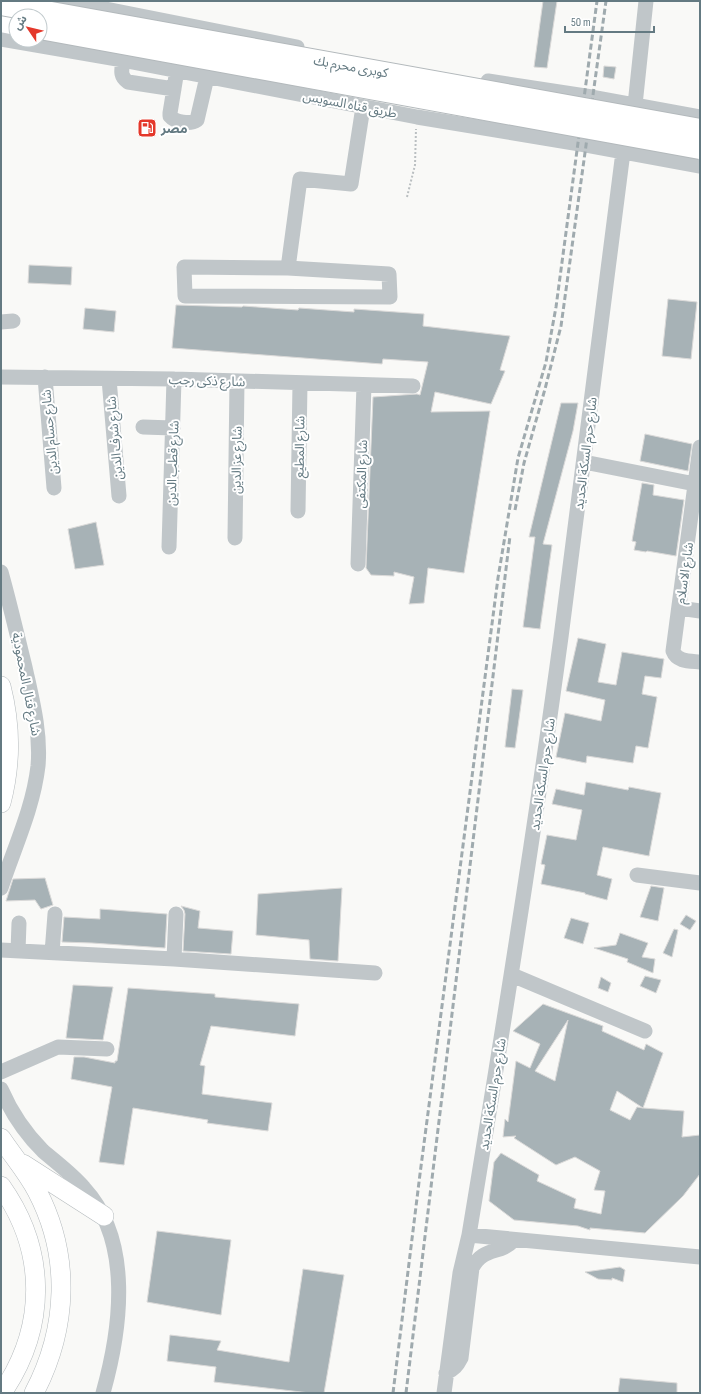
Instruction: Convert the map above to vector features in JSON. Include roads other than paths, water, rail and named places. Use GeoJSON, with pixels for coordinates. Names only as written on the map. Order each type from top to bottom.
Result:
{"type":"FeatureCollection","features":[{"type":"Feature","properties":{"kind":"highway","name":"كوبرى محرم بك"},"geometry":{"type":"LineString","coordinates":[[1,4],[700,130]]}},
{"type":"Feature","properties":{"kind":"highway","name":"كوبرى محرم بك"},"geometry":{"type":"LineString","coordinates":[[48,29],[700,148]]}},
{"type":"Feature","properties":{"kind":"main road"},"geometry":{"type":"LineString","coordinates":[[1,686],[4,725],[9,745],[8,771],[2,797]]}},
{"type":"Feature","properties":{"kind":"main road"},"geometry":{"type":"LineString","coordinates":[[1,1138],[34,1186],[45,1207],[56,1242],[61,1276],[60,1307],[56,1338],[46,1368],[34,1393]]}},
{"type":"Feature","properties":{"kind":"main road"},"geometry":{"type":"LineString","coordinates":[[17,1160],[104,1216]]}},
{"type":"Feature","properties":{"kind":"main road"},"geometry":{"type":"LineString","coordinates":[[1,1186],[17,1212],[25,1230],[35,1269],[36,1289],[35,1309],[28,1341],[16,1371],[2,1393]]}},
{"type":"Feature","properties":{"kind":"street"},"geometry":{"type":"LineString","coordinates":[[66,1],[413,69],[700,117]]}},
{"type":"Feature","properties":{"kind":"street"},"geometry":{"type":"LineString","coordinates":[[635,105],[646,1]]}},
{"type":"Feature","properties":{"kind":"street","name":"طريق قناه السويس"},"geometry":{"type":"LineString","coordinates":[[1,39],[177,70],[417,117],[700,166]]}},
{"type":"Feature","properties":{"kind":"street"},"geometry":{"type":"LineString","coordinates":[[123,60],[121,74],[122,77],[128,82],[174,89]]}},
{"type":"Feature","properties":{"kind":"street"},"geometry":{"type":"LineString","coordinates":[[177,70],[170,116],[174,120],[192,123],[195,122],[198,118],[207,77]]}},
{"type":"Feature","properties":{"kind":"street"},"geometry":{"type":"LineString","coordinates":[[288,268],[300,179],[351,184],[363,107]]}},
{"type":"Feature","properties":{"kind":"street","name":"شارع حرم السكة الحديد"},"geometry":{"type":"LineString","coordinates":[[444,1393],[460,1273],[469,1235],[512,975],[561,638],[623,152]]}},
{"type":"Feature","properties":{"kind":"street"},"geometry":{"type":"LineString","coordinates":[[184,266],[288,268],[389,274],[390,297],[185,296],[184,266]]}},
{"type":"Feature","properties":{"kind":"street","name":"شارع ذكى رجب"},"geometry":{"type":"LineString","coordinates":[[1,377],[174,379],[413,386]]}},
{"type":"Feature","properties":{"kind":"street","name":"شارع حسام الدين"},"geometry":{"type":"LineString","coordinates":[[45,377],[54,488]]}},
{"type":"Feature","properties":{"kind":"street","name":"شارع شرف الدين"},"geometry":{"type":"LineString","coordinates":[[109,379],[119,496]]}},
{"type":"Feature","properties":{"kind":"street","name":"شارع قطب الدين"},"geometry":{"type":"LineString","coordinates":[[169,547],[174,379]]}},
{"type":"Feature","properties":{"kind":"street","name":"شارع عز الدين"},"geometry":{"type":"LineString","coordinates":[[235,538],[237,381]]}},
{"type":"Feature","properties":{"kind":"street","name":"شارع المطيع"},"geometry":{"type":"LineString","coordinates":[[298,511],[300,383]]}},
{"type":"Feature","properties":{"kind":"street","name":"شارع المكتفى"},"geometry":{"type":"LineString","coordinates":[[358,564],[364,385]]}},
{"type":"Feature","properties":{"kind":"street"},"geometry":{"type":"LineString","coordinates":[[143,427],[173,428]]}},
{"type":"Feature","properties":{"kind":"street","name":"شارع الاسلام"},"geometry":{"type":"LineString","coordinates":[[700,447],[695,484],[696,519],[693,557],[679,608],[673,651],[675,656],[679,659],[700,662]]}},
{"type":"Feature","properties":{"kind":"street"},"geometry":{"type":"LineString","coordinates":[[584,462],[695,484]]}},
{"type":"Feature","properties":{"kind":"street","name":"شارع قنال المحمودية"},"geometry":{"type":"LineString","coordinates":[[1,572],[28,682],[37,727],[38,766],[31,799],[1,888]]}},
{"type":"Feature","properties":{"kind":"street"},"geometry":{"type":"LineString","coordinates":[[679,608],[700,611]]}},
{"type":"Feature","properties":{"kind":"street"},"geometry":{"type":"LineString","coordinates":[[637,875],[700,883]]}},
{"type":"Feature","properties":{"kind":"street"},"geometry":{"type":"LineString","coordinates":[[52,953],[55,914]]}},
{"type":"Feature","properties":{"kind":"street"},"geometry":{"type":"LineString","coordinates":[[174,959],[176,914]]}},
{"type":"Feature","properties":{"kind":"street"},"geometry":{"type":"LineString","coordinates":[[18,951],[20,923]]}},
{"type":"Feature","properties":{"kind":"street"},"geometry":{"type":"LineString","coordinates":[[1,950],[174,959],[374,973]]}},
{"type":"Feature","properties":{"kind":"street"},"geometry":{"type":"LineString","coordinates":[[512,975],[645,1031]]}},
{"type":"Feature","properties":{"kind":"street"},"geometry":{"type":"LineString","coordinates":[[1,1072],[58,1046],[107,1049]]}},
{"type":"Feature","properties":{"kind":"street"},"geometry":{"type":"LineString","coordinates":[[1,1089],[16,1117],[28,1135],[43,1151],[83,1186],[95,1200],[110,1230],[118,1277],[119,1299],[115,1346],[103,1393]]}},
{"type":"Feature","properties":{"kind":"street"},"geometry":{"type":"LineString","coordinates":[[469,1235],[700,1257]]}},
{"type":"Feature","properties":{"kind":"street"},"geometry":{"type":"LineString","coordinates":[[446,1373],[454,1369],[461,1358],[472,1268],[476,1260],[483,1255],[507,1246],[514,1240]]}},
{"type":"Feature","properties":{"kind":"railway"},"geometry":{"type":"LineString","coordinates":[[393,1393],[420,1174],[498,578],[518,458],[546,362],[556,307],[597,1]]}},
{"type":"Feature","properties":{"kind":"railway"},"geometry":{"type":"LineString","coordinates":[[515,510],[524,463],[561,326],[606,1]]}},
{"type":"Feature","properties":{"kind":"railway"},"geometry":{"type":"LineString","coordinates":[[406,1393],[510,536]]}},
{"type":"Feature","properties":{"kind":"place","name":"مصر"},"geometry":{"type":"Point","coordinates":[147,128]}}]}
